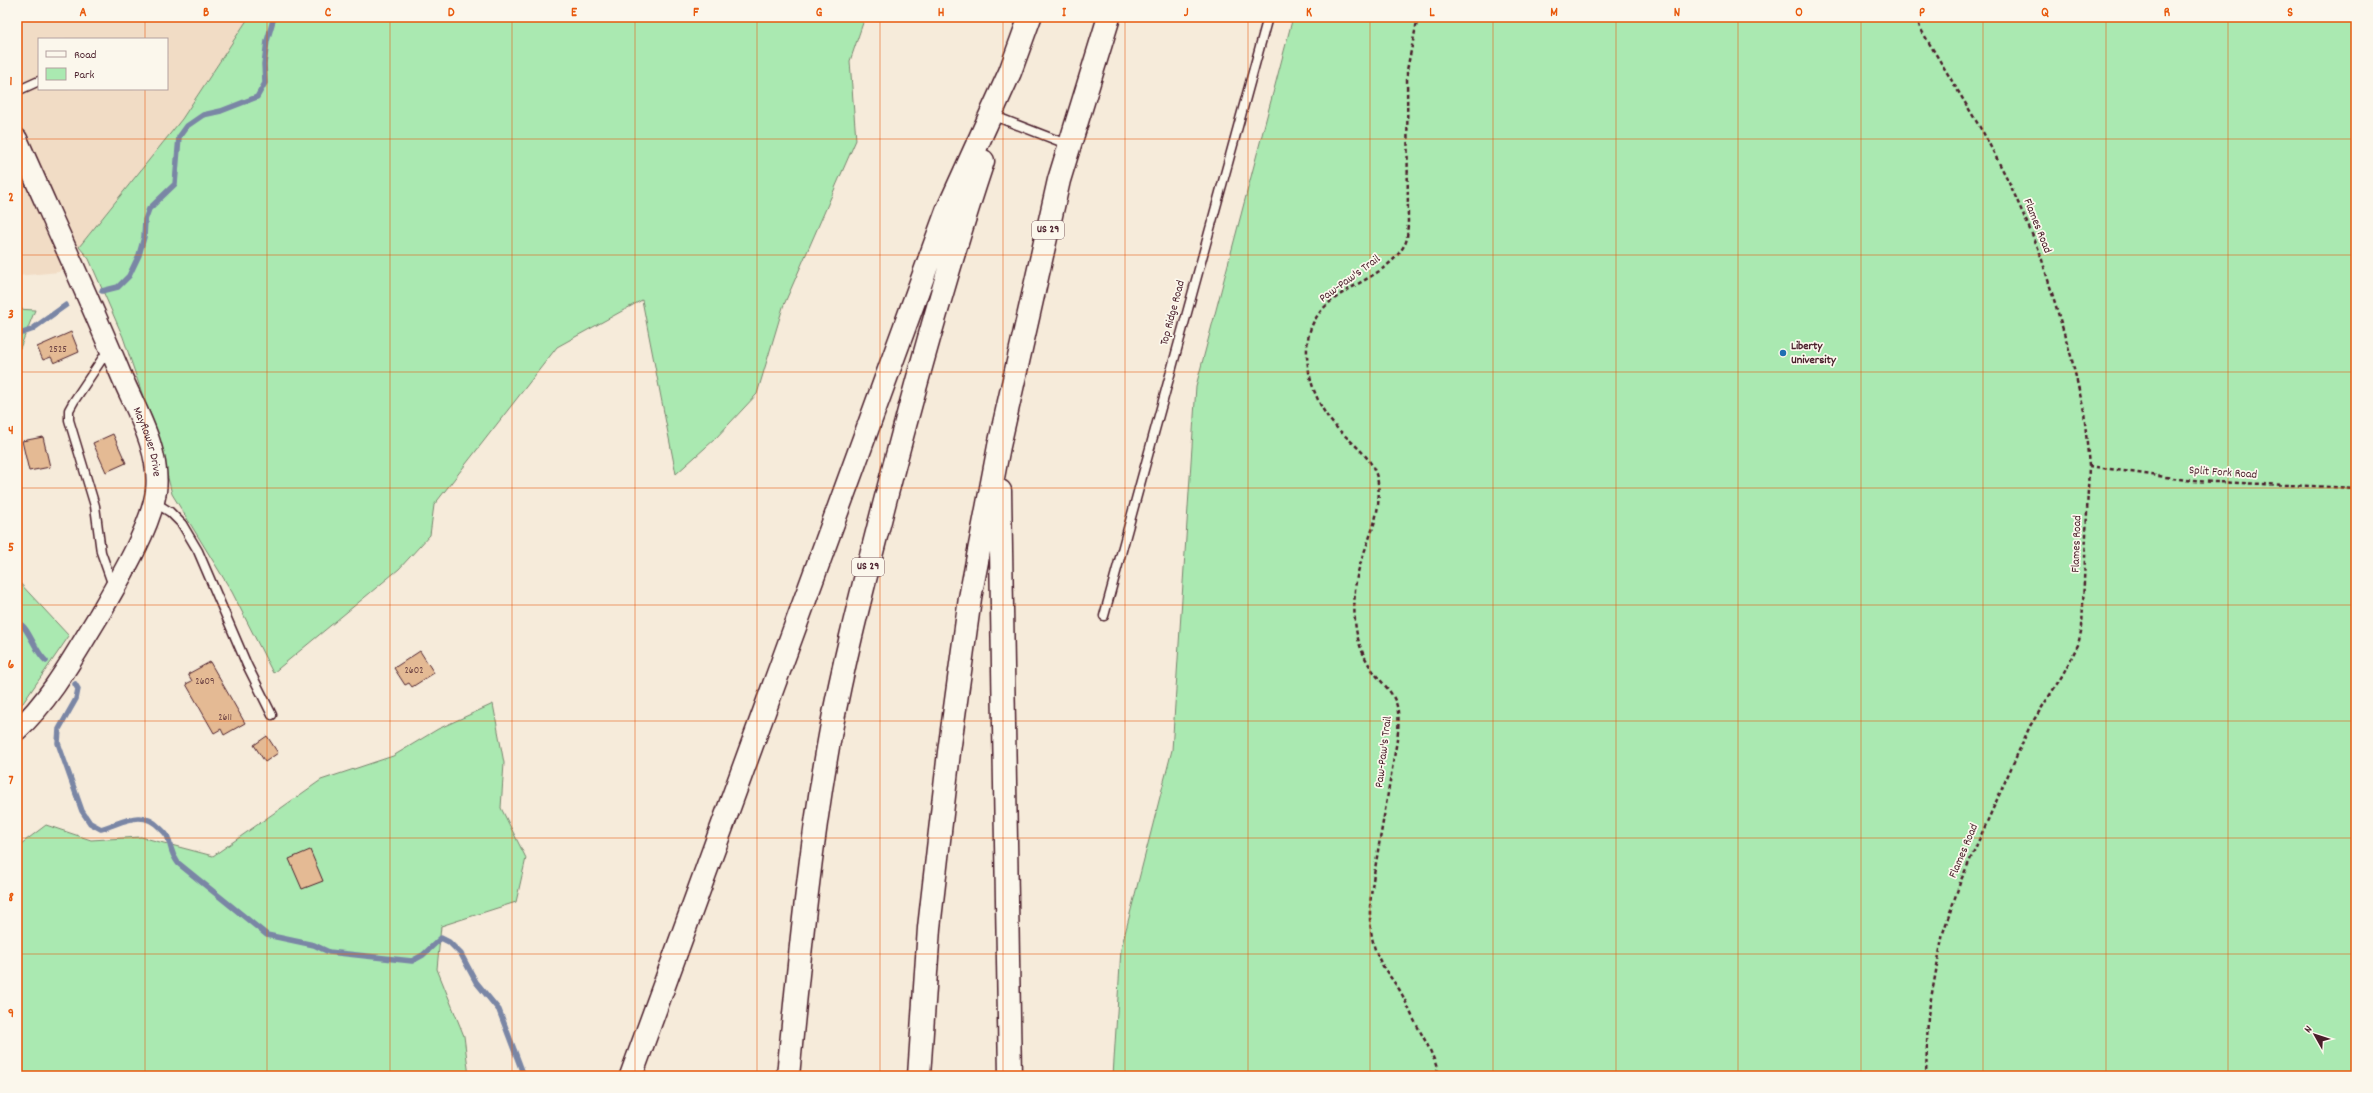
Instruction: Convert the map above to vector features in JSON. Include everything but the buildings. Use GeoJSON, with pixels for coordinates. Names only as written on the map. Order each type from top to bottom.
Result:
{"type":"FeatureCollection","features":[{"type":"Feature","properties":{"kind":"highway","name":"US 29"},"geometry":{"type":"LineString","coordinates":[[788,1076],[806,901],[830,732],[844,661],[917,380],[953,250],[997,117],[1010,72],[1030,17]]}},
{"type":"Feature","properties":{"kind":"highway","name":"US 29"},"geometry":{"type":"LineString","coordinates":[[918,1076],[929,928],[949,752],[970,598],[999,446],[1057,187],[1109,17]]}},
{"type":"Feature","properties":{"kind":"highway"},"geometry":{"type":"LineString","coordinates":[[631,1076],[944,218],[1010,72]]}},
{"type":"Feature","properties":{"kind":"highway"},"geometry":{"type":"LineString","coordinates":[[999,446],[1010,1076]]}},
{"type":"Feature","properties":{"kind":"street","name":"Mayflower Drive"},"geometry":{"type":"LineString","coordinates":[[17,139],[110,348],[150,444],[156,473],[156,492],[149,516],[114,589],[68,668],[30,718],[17,730]]}},
{"type":"Feature","properties":{"kind":"lane","name":"Top Ridge Road"},"geometry":{"type":"LineString","coordinates":[[1104,616],[1268,17]]}},
{"type":"Feature","properties":{"kind":"lane"},"geometry":{"type":"LineString","coordinates":[[17,91],[38,81]]}},
{"type":"Feature","properties":{"kind":"lane"},"geometry":{"type":"LineString","coordinates":[[997,117],[1070,145]]}},
{"type":"Feature","properties":{"kind":"lane"},"geometry":{"type":"LineString","coordinates":[[110,348],[74,401],[70,410],[69,420],[95,506],[101,552],[114,589]]}},
{"type":"Feature","properties":{"kind":"lane"},"geometry":{"type":"LineString","coordinates":[[153,502],[170,512],[182,524],[198,551],[244,659],[272,715]]}},
{"type":"Feature","properties":{"kind":"path","name":"Paw-Paw's Trail"},"geometry":{"type":"LineString","coordinates":[[1418,17],[1407,70],[1408,225],[1406,242],[1397,256],[1384,267],[1340,294],[1314,317],[1309,333],[1307,350],[1312,383],[1326,414],[1362,451],[1372,465],[1378,481],[1379,508],[1358,572],[1354,622],[1363,655],[1372,670],[1395,697],[1398,714],[1396,748],[1370,896],[1371,929],[1379,962],[1399,990],[1430,1046],[1439,1076]]}},
{"type":"Feature","properties":{"kind":"path","name":"Flames Road"},"geometry":{"type":"LineString","coordinates":[[1917,17],[1920,28],[1984,134],[2009,182],[2039,250],[2071,356],[2084,411],[2090,466],[2082,627],[2078,644],[2062,676],[2030,726],[1961,880],[1943,933],[1928,1015],[1926,1076]]}},
{"type":"Feature","properties":{"kind":"path","name":"Split Fork Road"},"geometry":{"type":"LineString","coordinates":[[2090,466],[2193,481],[2356,488]]}},
{"type":"Feature","properties":{"kind":"shaded area"},"geometry":{"type":"Polygon","coordinates":[[[17,17],[249,17],[182,119],[59,272],[17,276],[17,17]]]}},
{"type":"Feature","properties":{"kind":"green space"},"geometry":{"type":"Polygon","coordinates":[[[249,17],[865,17],[850,61],[856,140],[783,307],[757,394],[715,439],[676,474],[642,300],[557,347],[434,505],[430,535],[399,569],[273,673],[232,592],[172,494],[161,450],[123,337],[89,259],[79,247],[182,119],[249,17]]]}},
{"type":"Feature","properties":{"kind":"green space","name":"Liberty University"},"geometry":{"type":"Polygon","coordinates":[[[1293,17],[2356,17],[2356,1076],[1113,1076],[1121,949],[1172,750],[1196,386],[1293,17]]]}},
{"type":"Feature","properties":{"kind":"green space"},"geometry":{"type":"Polygon","coordinates":[[[17,309],[35,310],[20,348],[17,350],[17,309]]]}},
{"type":"Feature","properties":{"kind":"green space"},"geometry":{"type":"Polygon","coordinates":[[[17,580],[69,636],[23,703],[17,707],[17,580]]]}},
{"type":"Feature","properties":{"kind":"green space"},"geometry":{"type":"Polygon","coordinates":[[[493,704],[504,763],[501,808],[526,858],[516,902],[441,926],[437,969],[464,1036],[469,1076],[17,1076],[17,847],[46,825],[91,840],[141,837],[213,856],[321,780],[393,756],[438,729],[493,704]]]}},
{"type":"Feature","properties":{"kind":"waterway"},"geometry":{"type":"LineString","coordinates":[[102,291],[118,287],[129,276],[139,255],[144,237],[145,220],[149,209],[175,184],[179,137],[187,126],[203,115],[221,111],[257,97],[265,83],[264,64],[267,41],[274,17]]}},
{"type":"Feature","properties":{"kind":"waterway"},"geometry":{"type":"LineString","coordinates":[[17,335],[31,330],[66,305]]}},
{"type":"Feature","properties":{"kind":"waterway"},"geometry":{"type":"LineString","coordinates":[[17,622],[25,628],[38,651],[46,661]]}},
{"type":"Feature","properties":{"kind":"waterway"},"geometry":{"type":"LineString","coordinates":[[75,684],[78,689],[76,699],[59,729],[58,743],[82,811],[90,823],[101,829],[124,821],[139,818],[153,822],[167,835],[172,853],[178,863],[267,935],[314,945],[329,952],[412,961],[423,955],[441,938],[449,942],[461,954],[476,982],[499,1010],[524,1076]]}},
{"type":"Feature","properties":{"kind":"place","name":"Liberty University"},"geometry":{"type":"Point","coordinates":[1783,353]}}]}
